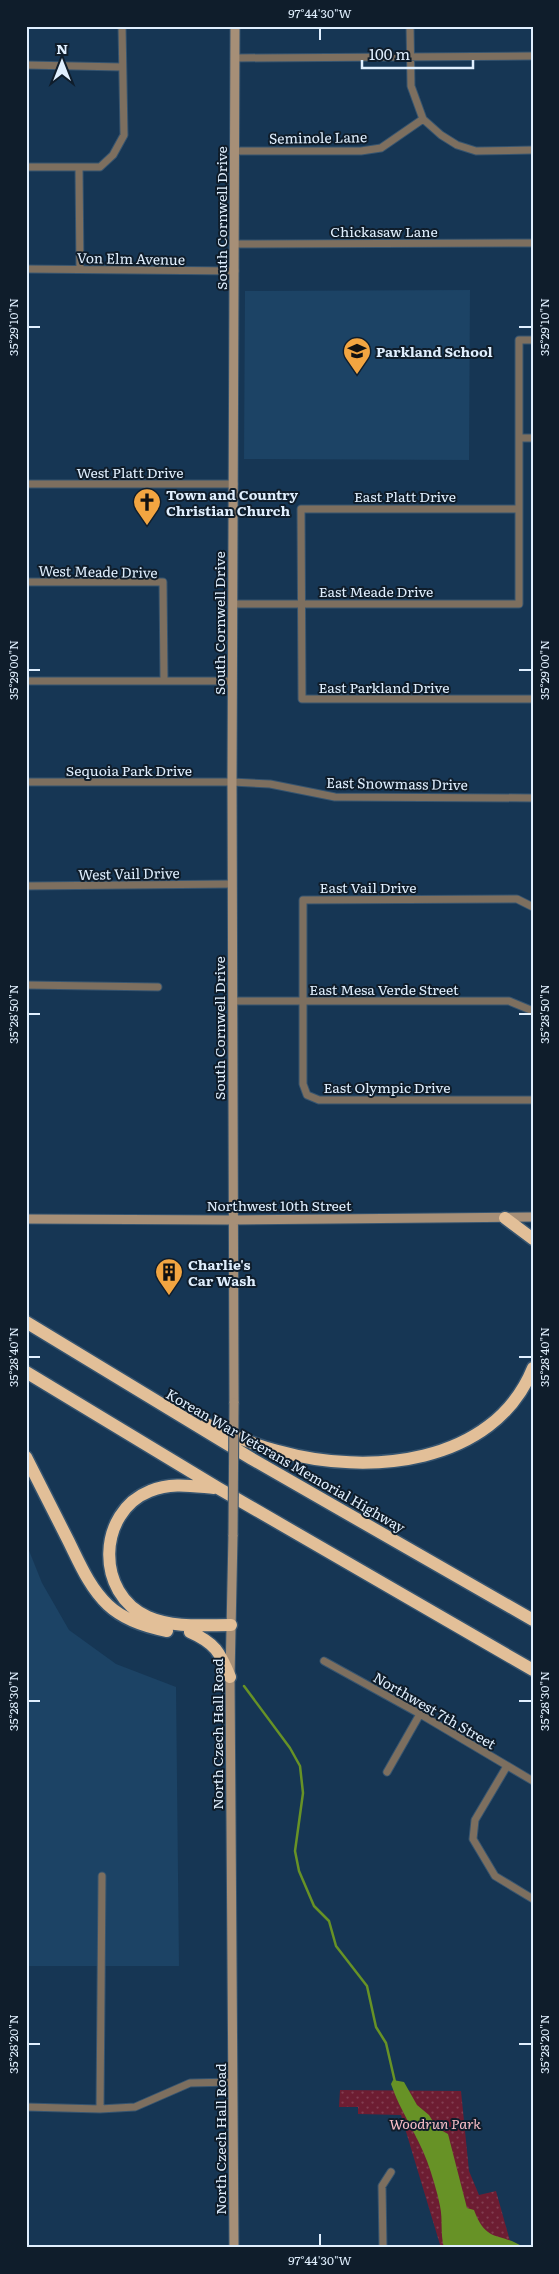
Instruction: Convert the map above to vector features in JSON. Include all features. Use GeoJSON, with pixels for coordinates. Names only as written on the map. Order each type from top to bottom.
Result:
{"type":"FeatureCollection","features":[{"type":"Feature","properties":{"kind":"highway"},"geometry":{"type":"LineString","coordinates":[[505,1218],[533,1239]]}},
{"type":"Feature","properties":{"kind":"highway","name":"Korean War Veterans Memorial Highway"},"geometry":{"type":"LineString","coordinates":[[26,1322],[169,1409],[533,1620]]}},
{"type":"Feature","properties":{"kind":"highway"},"geometry":{"type":"LineString","coordinates":[[169,1409],[279,1452],[340,1462],[406,1458],[452,1447],[472,1439],[488,1428],[512,1404],[522,1390],[533,1368]]}},
{"type":"Feature","properties":{"kind":"highway"},"geometry":{"type":"LineString","coordinates":[[26,1372],[218,1488],[533,1670]]}},
{"type":"Feature","properties":{"kind":"highway"},"geometry":{"type":"LineString","coordinates":[[26,1457],[91,1584],[108,1605],[130,1620],[144,1626],[167,1631],[190,1632],[230,1629]]}},
{"type":"Feature","properties":{"kind":"highway"},"geometry":{"type":"LineString","coordinates":[[218,1488],[173,1485],[149,1491],[138,1497],[128,1506],[116,1524],[109,1543],[108,1557],[110,1570],[120,1593],[136,1610],[146,1617],[174,1624],[230,1629]]}},
{"type":"Feature","properties":{"kind":"highway"},"geometry":{"type":"LineString","coordinates":[[190,1632],[205,1638],[220,1653],[230,1677]]}},
{"type":"Feature","properties":{"kind":"main road","name":"South Cornwell Drive"},"geometry":{"type":"LineString","coordinates":[[233,1220],[232,681],[234,604],[235,26]]}},
{"type":"Feature","properties":{"kind":"main road","name":"Northwest 10th Street"},"geometry":{"type":"LineString","coordinates":[[26,1219],[533,1218]]}},
{"type":"Feature","properties":{"kind":"main road","name":"North Czech Hall Road"},"geometry":{"type":"LineString","coordinates":[[233,1220],[234,1403],[230,1677],[234,2248]]}},
{"type":"Feature","properties":{"kind":"street"},"geometry":{"type":"LineString","coordinates":[[26,167],[100,167],[113,155],[124,134],[122,26]]}},
{"type":"Feature","properties":{"kind":"street"},"geometry":{"type":"LineString","coordinates":[[410,26],[410,86],[422,119],[458,146],[476,151],[533,150]]}},
{"type":"Feature","properties":{"kind":"street"},"geometry":{"type":"LineString","coordinates":[[236,58],[410,55],[533,56]]}},
{"type":"Feature","properties":{"kind":"street"},"geometry":{"type":"LineString","coordinates":[[26,65],[122,67]]}},
{"type":"Feature","properties":{"kind":"street","name":"Seminole Lane"},"geometry":{"type":"LineString","coordinates":[[235,151],[371,150],[381,148],[396,139],[422,119]]}},
{"type":"Feature","properties":{"kind":"street"},"geometry":{"type":"LineString","coordinates":[[79,168],[80,270]]}},
{"type":"Feature","properties":{"kind":"street","name":"Chickasaw Lane"},"geometry":{"type":"LineString","coordinates":[[235,244],[533,243]]}},
{"type":"Feature","properties":{"kind":"street","name":"Von Elm Avenue"},"geometry":{"type":"LineString","coordinates":[[26,268],[235,271]]}},
{"type":"Feature","properties":{"kind":"street"},"geometry":{"type":"LineString","coordinates":[[519,509],[520,340],[533,340]]}},
{"type":"Feature","properties":{"kind":"street"},"geometry":{"type":"LineString","coordinates":[[519,438],[533,438]]}},
{"type":"Feature","properties":{"kind":"street","name":"West Platt Drive"},"geometry":{"type":"LineString","coordinates":[[26,484],[234,484]]}},
{"type":"Feature","properties":{"kind":"street","name":"East Platt Drive"},"geometry":{"type":"LineString","coordinates":[[302,604],[302,508],[519,509]]}},
{"type":"Feature","properties":{"kind":"street","name":"East Meade Drive"},"geometry":{"type":"LineString","coordinates":[[234,604],[518,604],[519,509]]}},
{"type":"Feature","properties":{"kind":"street","name":"West Meade Drive"},"geometry":{"type":"LineString","coordinates":[[26,582],[163,582],[164,680]]}},
{"type":"Feature","properties":{"kind":"street","name":"East Parkland Drive"},"geometry":{"type":"LineString","coordinates":[[302,604],[302,699],[533,699]]}},
{"type":"Feature","properties":{"kind":"street"},"geometry":{"type":"LineString","coordinates":[[26,681],[232,681]]}},
{"type":"Feature","properties":{"kind":"street","name":"Sequoia Park Drive"},"geometry":{"type":"LineString","coordinates":[[26,782],[232,782]]}},
{"type":"Feature","properties":{"kind":"street","name":"East Snowmass Drive"},"geometry":{"type":"LineString","coordinates":[[232,782],[270,784],[335,797],[533,798]]}},
{"type":"Feature","properties":{"kind":"street","name":"West Vail Drive"},"geometry":{"type":"LineString","coordinates":[[26,886],[232,884]]}},
{"type":"Feature","properties":{"kind":"street","name":"East Vail Drive"},"geometry":{"type":"LineString","coordinates":[[302,1001],[304,900],[517,899],[533,907]]}},
{"type":"Feature","properties":{"kind":"street"},"geometry":{"type":"LineString","coordinates":[[26,985],[158,987]]}},
{"type":"Feature","properties":{"kind":"street","name":"East Mesa Verde Street"},"geometry":{"type":"LineString","coordinates":[[233,1001],[508,1001],[533,1011]]}},
{"type":"Feature","properties":{"kind":"street","name":"East Olympic Drive"},"geometry":{"type":"LineString","coordinates":[[302,1001],[303,1084],[307,1095],[319,1100],[533,1100]]}},
{"type":"Feature","properties":{"kind":"street","name":"Northwest 7th Street"},"geometry":{"type":"LineString","coordinates":[[324,1661],[420,1714],[533,1781]]}},
{"type":"Feature","properties":{"kind":"street"},"geometry":{"type":"LineString","coordinates":[[387,1772],[420,1714]]}},
{"type":"Feature","properties":{"kind":"street"},"geometry":{"type":"LineString","coordinates":[[507,1766],[474,1820],[473,1839],[495,1876],[533,1899]]}},
{"type":"Feature","properties":{"kind":"street"},"geometry":{"type":"LineString","coordinates":[[100,2109],[102,1876]]}},
{"type":"Feature","properties":{"kind":"street"},"geometry":{"type":"LineString","coordinates":[[26,2107],[100,2109],[135,2107],[190,2083],[234,2082]]}},
{"type":"Feature","properties":{"kind":"street"},"geometry":{"type":"LineString","coordinates":[[383,2248],[382,2186],[391,2172]]}},
{"type":"Feature","properties":{"kind":"shaded area","name":"Parkland School"},"geometry":{"type":"Polygon","coordinates":[[[470,290],[469,460],[244,459],[245,291],[470,290]]]}},
{"type":"Feature","properties":{"kind":"shaded area"},"geometry":{"type":"Polygon","coordinates":[[[26,1543],[42,1583],[69,1630],[116,1664],[176,1687],[179,1966],[26,1966],[26,1543]]]}},
{"type":"Feature","properties":{"kind":"shaded area"},"geometry":{"type":"Polygon","coordinates":[[[393,2080],[404,2082],[417,2105],[429,2115],[437,2128],[448,2134],[467,2208],[474,2210],[479,2221],[489,2233],[525,2248],[444,2248],[441,2211],[434,2183],[423,2151],[391,2084],[393,2080]]]}},
{"type":"Feature","properties":{"kind":"green space","name":"Woodrun Park"},"geometry":{"type":"Polygon","coordinates":[[[340,2090],[461,2091],[469,2171],[479,2195],[496,2191],[512,2248],[441,2248],[401,2115],[358,2114],[358,2107],[339,2107],[340,2090]]]}},
{"type":"Feature","properties":{"kind":"waterway"},"geometry":{"type":"LineString","coordinates":[[244,1686],[290,1748],[300,1766],[303,1793],[295,1851],[299,1871],[314,1906],[329,1921],[336,1946],[367,1986],[376,2027],[386,2043],[395,2082]]}},
{"type":"Feature","properties":{"kind":"place","name":"Parkland School"},"geometry":{"type":"Point","coordinates":[357,375]}},
{"type":"Feature","properties":{"kind":"place","name":"Town and Country Christian Church"},"geometry":{"type":"Point","coordinates":[147,526]}},
{"type":"Feature","properties":{"kind":"place","name":"Charlie's Car Wash"},"geometry":{"type":"Point","coordinates":[169,1296]}}]}
